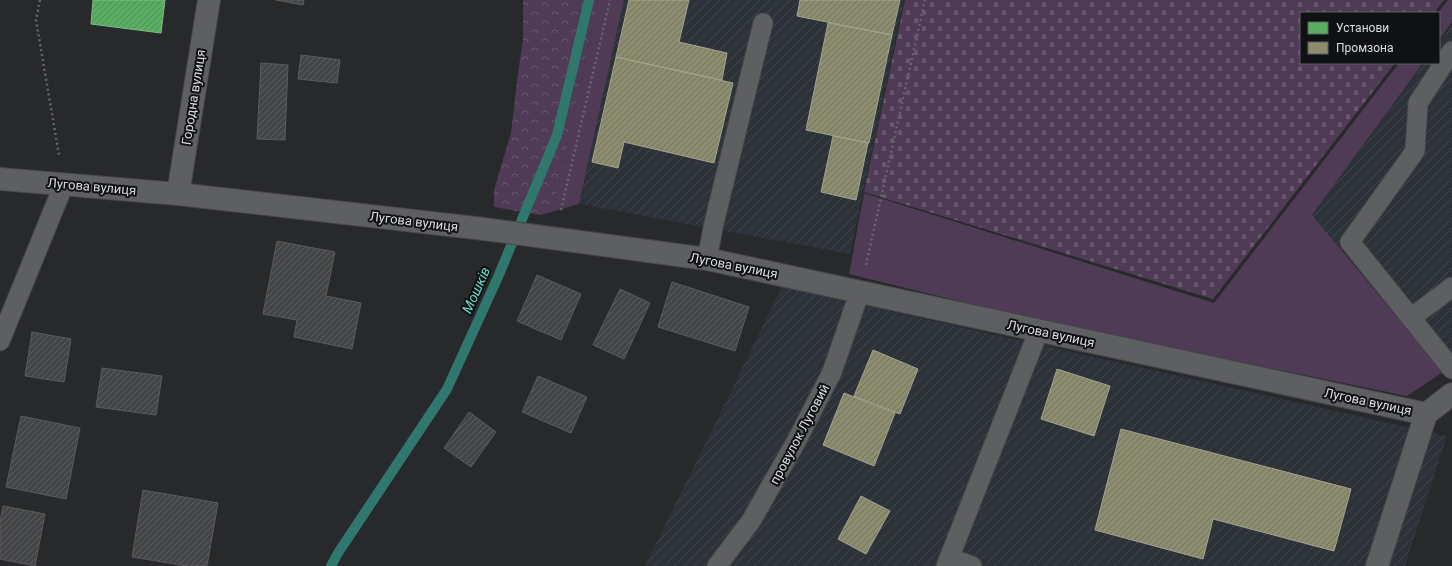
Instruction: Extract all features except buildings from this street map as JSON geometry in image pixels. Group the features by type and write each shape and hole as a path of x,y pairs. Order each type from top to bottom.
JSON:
{"street":[{"name":"Городна вулиця","path":"178,194 209,0"},
{"name":"Лугова вулиця","path":"0,179 178,194 484,229 707,259 1426,414 1452,394"},
{"path":"1377,566 1426,414"}],"lane":[{"path":"707,259 714,223 763,23"},
{"path":"1452,51 1418,103 1415,151 1350,242 1452,369"},
{"path":"0,341 64,184"},
{"path":"1411,318 1452,287"},
{"name":"провулок Луговий","path":"717,566 751,521 797,440 832,372 860,292"},
{"path":"972,566 948,562 1039,330"}],"path":[{"path":"40,0 36,20 64,184"},
{"path":"551,238 610,0"},
{"path":"860,292 925,0"}],"shaded area":[{"path":"624,0 904,0 850,254 579,204"},
{"path":"1452,25 1452,366 1444,372 1312,215 1423,64 1440,64 1440,42"},
{"path":"782,287 1447,436 1405,566 645,566"}],"green space":[{"path":"523,0 598,0 555,202 541,215 494,207 494,190 511,133 523,40"},
{"path":"598,0 624,0 579,204 541,215 555,201"},
{"path":"905,0 1444,0 1435,12 1300,12 1300,64 1394,64 1213,299 864,192"},
{"path":"1448,0 1452,0 1452,22 1440,39 1440,12 1439,12"},
{"path":"1398,64 1422,64 1312,215 1443,372 1407,396 1040,321 849,274 864,193 1214,303"}],"waterway":[{"name":"Мошків","path":"331,566 338,553 447,389 498,277 557,135 589,0"}]}
